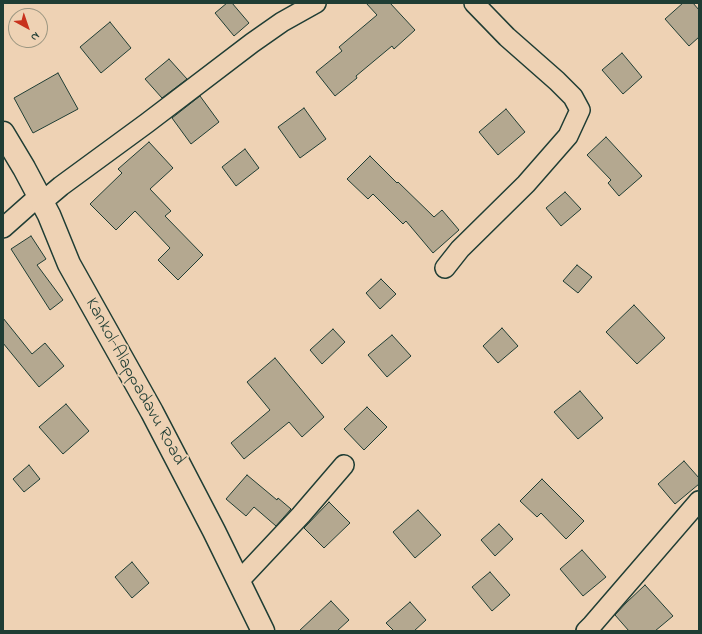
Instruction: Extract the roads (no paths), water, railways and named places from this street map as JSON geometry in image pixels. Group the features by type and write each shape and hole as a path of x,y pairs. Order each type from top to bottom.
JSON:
{"main road":[{"name":"Kankol-Alappadavu Road","path":"3,133 49,215 69,264 152,412 214,531 263,631"}],"street":[{"path":"3,228 40,199 61,186 130,136 258,39 282,22 316,3"},
{"path":"445,268 460,249 526,184 568,136 580,110 573,97 507,37 474,3"},
{"path":"239,581 301,515 344,464"},
{"path":"586,631 699,502"}]}
